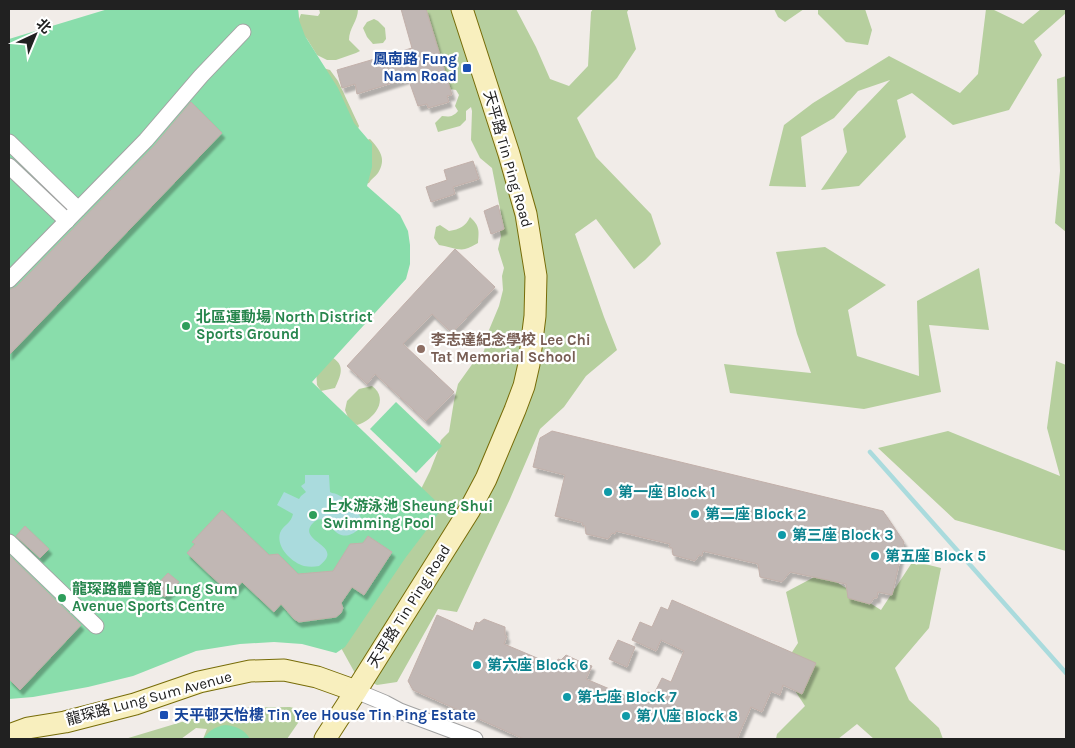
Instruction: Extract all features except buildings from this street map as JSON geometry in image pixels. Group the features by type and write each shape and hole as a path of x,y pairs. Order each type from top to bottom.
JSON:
{"street":[{"name":"天平路 Tin Ping Road","path":"325,739 469,511 486,479 515,410 524,386 529,364 535,316 536,276 526,214 509,154 462,9"},
{"path":"9,280 144,142 201,76 244,32"},
{"path":"9,142 78,209"},
{"path":"9,166 67,220"},
{"path":"9,542 96,626"},
{"name":"龍琛路 Lung Sum Avenue","path":"15,729 65,722 136,704 200,682 250,671 284,670 317,677 356,691"},
{"path":"356,691 400,711 475,739"}],"green space":[{"name":"北區運動場 North District Sports Ground","path":"108,9 298,9 299,20 305,36 338,88 354,123 372,144 372,167 367,186 400,215 408,231 410,245 410,264 406,279 312,382 442,507 345,647 336,653 302,644 274,642 240,644 196,651 133,676 88,687 33,697 9,699 9,39"},
{"path":"298,9 299,19 301,14 318,16 320,13 319,9 358,9 349,40 360,51 336,60 327,60 317,55 298,29"},
{"path":"426,9 516,9 550,79 569,86 588,66 591,12 593,9 629,9 627,12 636,49 617,78 577,118 596,157 651,214 661,244 634,269 596,219 575,234 617,350 586,376 564,407 540,429 510,499 457,612 438,609 397,682 377,685 356,675 340,646 420,493 441,440 449,432 458,384 484,351 503,290 502,276 504,268 498,249 501,236 500,231 504,229 492,168 480,158 471,140 471,107 466,111 466,120 460,126 438,132 435,123 442,116 451,116 458,111 455,106 459,95 456,90 450,89"},
{"path":"774,9 804,9 785,22 778,17"},
{"path":"818,9 865,9 872,30 868,45 846,42 818,14"},
{"path":"986,9 992,9 1023,24 1041,9 1066,9 1066,13 1034,41 1042,55 1009,110 953,125 912,93 897,100 906,137 859,186 821,190 847,152 843,129 890,80 858,91 834,118 801,137 806,187 769,186 784,125 813,103 889,56 960,93 978,74"},
{"path":"374,19 385,28 386,39 383,43 373,44 363,28 367,22"},
{"path":"323,68 330,70 338,81 359,126 357,131"},
{"path":"1066,76 1066,232 1055,223 1060,171 1057,79"},
{"path":"370,139 381,155 382,163 378,173 369,183 362,185 361,142"},
{"path":"470,217 476,223 478,229 478,243 462,249 439,245 434,238 436,227 440,225 449,231 456,229 462,227"},
{"path":"825,247 886,285 848,310 857,356 919,376 917,301 979,268 989,330 929,325 941,392 864,409 730,393 724,364 811,373 797,334 776,252"},
{"path":"333,358 341,368 339,380 335,388 321,391 317,385 316,369 325,360"},
{"path":"1056,361 1066,365 1066,551 955,520 878,448 948,431 1060,476 1047,428"},
{"path":"372,386 380,397 380,403 369,419 357,425 349,420 345,410 347,401 359,389"},
{"path":"396,402 442,446 416,473 370,429"},
{"path":"913,561 941,568 929,628 895,668 909,700 939,728 943,739 874,739 857,724 838,739 776,739 777,734 805,706 781,669 798,643 786,592 822,573 881,610"},
{"path":"290,707 297,709 301,715 287,739 203,739 207,729 196,728 181,739 125,739 228,708"},
{"path":"225,725 239,729 250,739 203,739 212,730"}],"water":[{"path":"305,475 329,475 330,492 349,502 361,518 359,529 350,535 337,533 323,520 319,519 313,523 309,529 310,535 325,548 327,553 326,559 319,566 315,567 304,566 294,561 282,549 279,538 281,530 291,520 293,514 277,505 284,492 299,499 306,492 301,486 305,483"}],"waterway":[{"path":"870,452 1066,673"}],"place":[{"name":"鳳南路 Fung Nam Road","path":"467,68"},
{"name":"北區運動場 North District Sports Ground","path":"186,326"},
{"name":"李志達紀念學校 Lee Chi Tat Memorial School","path":"421,349"},
{"name":"第一座 Block 1","path":"608,492"},
{"name":"第二座 Block 2","path":"695,514"},
{"name":"上水游泳池 Sheung Shui Swimming Pool","path":"313,515"},
{"name":"第三座 Block 3","path":"782,535"},
{"name":"第五座 Block 5","path":"875,556"},
{"name":"龍琛路體育館 Lung Sum Avenue Sports Centre","path":"62,598"},
{"name":"第六座 Block 6","path":"477,665"},
{"name":"第七座 Block 7","path":"567,697"},
{"name":"天平邨天怡樓 Tin Yee House Tin Ping Estate","path":"164,715"},
{"name":"第八座 Block 8","path":"626,716"}]}
